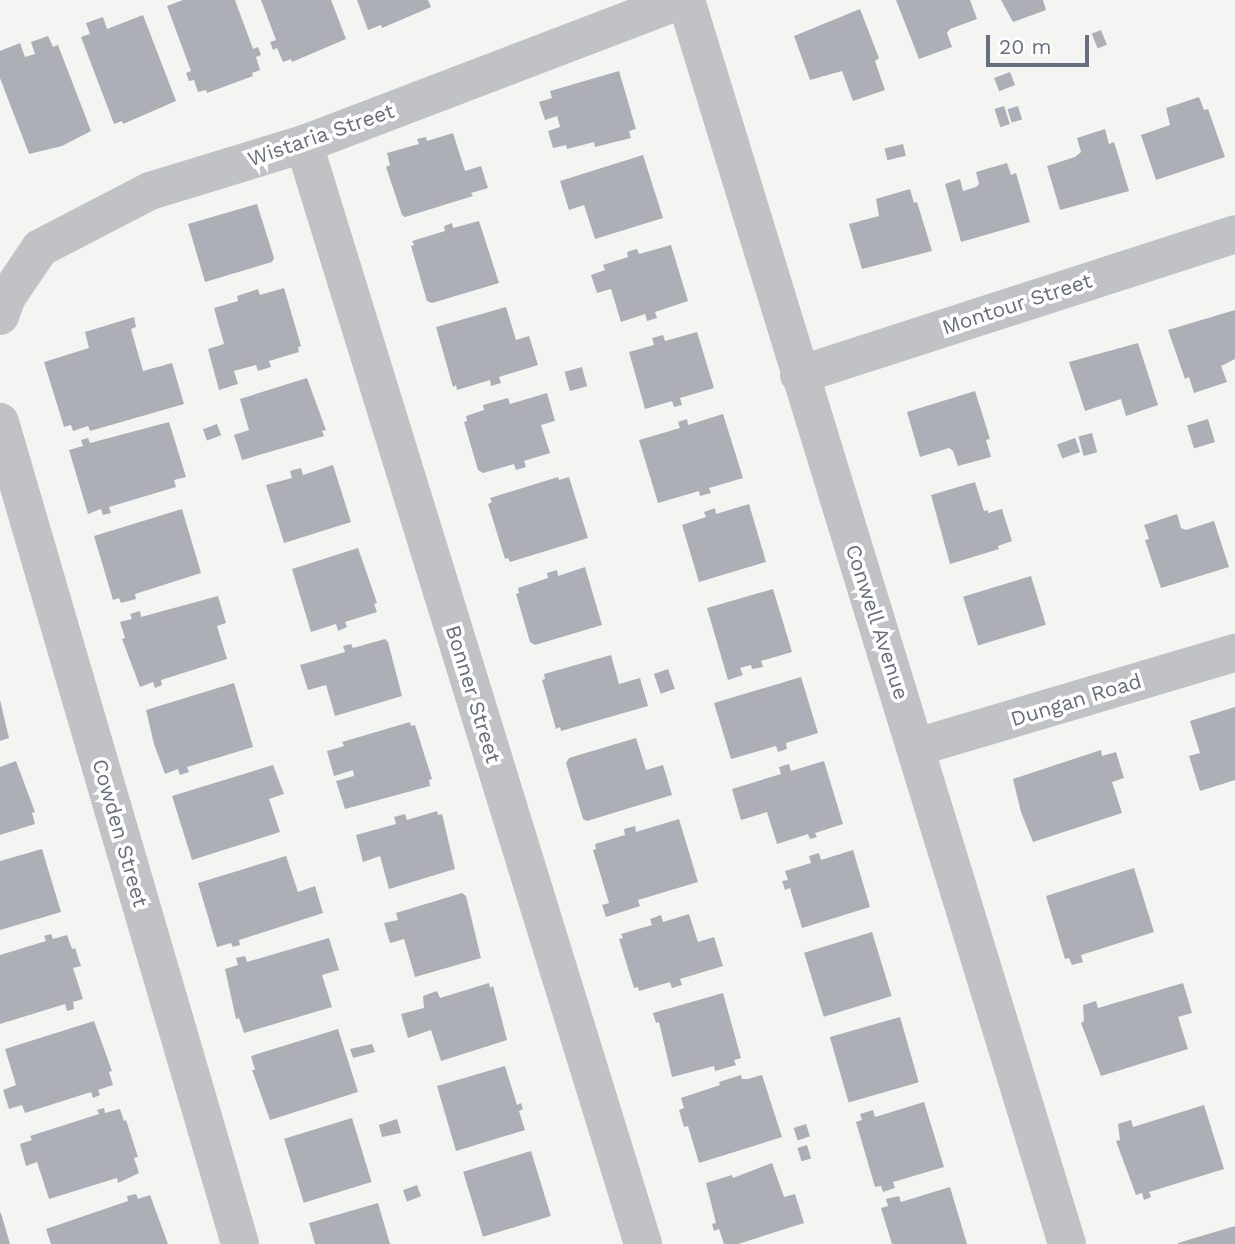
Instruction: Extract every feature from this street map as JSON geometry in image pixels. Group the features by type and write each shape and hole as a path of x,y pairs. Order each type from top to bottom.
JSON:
{"street":[{"name":"Wistaria Street","path":"0,316 7,297 40,248 150,191 304,144 681,0"},
{"name":"Conwell Avenue","path":"686,0 799,375 917,747 1067,1244"},
{"name":"Bonner Street","path":"304,144 643,1244"},
{"name":"Montour Street","path":"799,375 1235,234"},
{"name":"Cowden Street","path":"0,422 240,1244"},
{"name":"Dungan Road","path":"917,747 1235,653"}],"building":[{"path":"183,0 235,0 253,49 258,47 261,55 256,57 260,70 252,73 253,76 207,93 206,90 198,92 194,80 189,81 186,73 191,71 167,6"},
{"path":"261,0 331,0 346,39 292,62 291,59 283,62 277,48 273,50 270,42 276,40"},
{"path":"357,0 428,0 431,7 382,28 381,25 368,30"},
{"path":"896,0 970,0 977,19 950,29 947,33 952,47 919,59"},
{"path":"1001,0 1043,0 1046,10 1013,22"},
{"path":"860,9 879,58 875,61 885,90 853,101 842,71 810,80 794,36"},
{"path":"143,15 176,101 123,124 122,121 114,124 81,37 90,34 86,23 103,17 107,29"},
{"path":"1101,30 1107,45 1098,49 1092,34"},
{"path":"48,36 53,47 58,45 91,131 62,146 29,154 0,78 0,51 20,43 25,57 35,54 31,42"},
{"path":"619,71 636,129 629,131 631,138 595,147 594,142 567,149 566,145 553,148 548,131 560,127 557,116 545,120 539,102 552,98 550,91"},
{"path":"1010,72 1015,85 999,91 994,78"},
{"path":"1199,97 1204,110 1208,109 1225,157 1156,180 1141,135 1170,125 1166,108"},
{"path":"1004,106 1010,124 1000,127 994,109"},
{"path":"1018,106 1022,119 1012,123 1007,109"},
{"path":"1105,129 1109,144 1114,142 1129,191 1060,210 1047,166 1075,157 1081,152 1077,138"},
{"path":"453,133 465,171 481,166 488,188 471,193 473,196 405,217 386,167 390,165 387,153 419,144 417,139 426,137 427,141"},
{"path":"903,144 906,156 887,160 885,149"},
{"path":"643,155 663,218 595,239 584,205 569,210 560,181"},
{"path":"1007,163 1011,175 1016,173 1030,222 961,242 945,184 960,179 963,191 976,187 979,184 976,172"},
{"path":"910,189 914,203 917,202 932,251 862,269 849,224 879,216 876,199"},
{"path":"257,204 274,258 272,262 205,282 188,224"},
{"path":"479,221 499,283 432,303 427,301 411,246 414,245 412,241 445,231 444,226 452,223 453,228"},
{"path":"671,245 688,301 655,312 657,318 647,321 645,314 621,322 611,289 597,293 591,275 605,270 603,265 628,257 627,252 637,249 639,254"},
{"path":"284,288 301,346 298,347 299,352 269,361 271,367 258,371 256,365 234,371 238,384 219,390 208,349 224,344 214,308 238,301 237,296 258,289 260,295"},
{"path":"506,307 516,340 529,336 538,365 499,377 501,383 491,386 490,380 457,390 456,385 453,387 436,327"},
{"path":"1235,310 1235,359 1221,366 1227,382 1194,393 1189,377 1185,379 1168,330"},
{"path":"134,317 136,327 131,329 143,371 172,363 184,404 90,431 88,426 73,431 71,425 64,427 44,362 89,348 85,332"},
{"path":"697,332 714,388 680,398 682,405 674,407 672,401 645,409 629,352 654,345 652,338 663,335 665,341"},
{"path":"1138,343 1158,405 1126,416 1121,399 1085,411 1069,362"},
{"path":"582,367 587,386 570,391 565,372"},
{"path":"307,378 326,430 322,431 324,436 242,460 234,435 249,430 240,399"},
{"path":"975,391 990,439 986,440 991,457 958,466 953,451 949,448 920,457 907,412"},
{"path":"547,393 555,421 541,425 550,453 524,461 526,467 516,470 514,464 483,473 478,470 464,422 467,421 466,416 484,410 483,405 508,398 510,404"},
{"path":"723,414 743,478 709,488 711,493 700,496 699,491 658,503 639,440 680,428 678,422 687,419 688,425"},
{"path":"1208,419 1215,442 1194,448 1187,425"},
{"path":"169,422 186,477 174,480 176,487 109,507 111,513 103,515 101,509 88,514 69,450 83,446 81,440 88,438 90,443"},
{"path":"217,424 221,435 207,440 203,429"},
{"path":"1092,433 1097,452 1084,456 1078,437"},
{"path":"1075,438 1080,452 1062,459 1057,444"},
{"path":"333,465 351,522 284,543 266,485 292,478 290,471 301,468 303,475"},
{"path":"558,477 559,480 569,477 588,538 510,562 508,558 505,559 488,504 492,502 490,498"},
{"path":"975,482 984,511 988,510 988,513 1002,509 1012,541 998,546 999,549 950,564 931,495"},
{"path":"749,504 766,562 699,582 682,525 706,517 704,512 715,508 716,514"},
{"path":"182,509 201,573 135,594 136,599 121,603 119,598 113,600 94,536"},
{"path":"1177,514 1181,528 1186,530 1214,521 1229,567 1161,588 1145,540 1149,539 1144,525"},
{"path":"358,548 377,603 374,604 377,612 345,622 347,627 338,631 336,624 311,632 292,569"},
{"path":"585,567 602,625 535,645 530,642 516,594 519,593 518,588 548,578 547,573 557,570 558,576"},
{"path":"1031,576 1046,625 978,646 963,597"},
{"path":"773,589 792,652 761,661 763,667 752,669 751,665 740,668 743,675 728,680 707,608"},
{"path":"218,596 226,623 217,626 227,659 161,680 162,685 155,688 153,682 140,687 122,639 125,638 120,622 132,619 130,614 140,611 141,617"},
{"path":"385,639 402,696 335,716 326,685 308,690 300,665 345,652 343,646 351,644 353,648"},
{"path":"611,655 619,684 640,678 648,706 561,731 560,727 556,729 542,680 545,679 544,674"},
{"path":"668,669 675,689 661,694 654,674"},
{"path":"801,677 818,733 786,743 787,749 778,752 776,746 731,759 714,703"},
{"path":"234,683 253,747 187,767 189,772 180,775 178,769 165,774 146,710"},
{"path":"0,700 9,738 0,741"},
{"path":"1235,707 1235,780 1200,791 1189,756 1200,753 1190,721"},
{"path":"410,722 411,726 415,725 432,779 429,780 430,786 345,809 336,781 354,776 353,770 334,776 327,751 344,746 342,742"},
{"path":"636,738 646,770 663,765 672,795 587,821 583,819 566,763 569,758"},
{"path":"1101,750 1102,756 1116,752 1124,778 1112,782 1122,813 1033,842 1021,812 1013,779"},
{"path":"16,761 35,812 32,813 35,824 0,835 0,767"},
{"path":"824,761 843,824 815,833 817,837 810,839 808,834 777,844 767,812 741,820 732,789 781,774 779,767 789,764 791,771"},
{"path":"273,765 284,794 269,799 280,832 192,860 172,796"},
{"path":"437,811 438,815 442,814 455,869 389,889 380,856 363,862 356,835 396,824 394,817 405,814 407,820"},
{"path":"679,819 698,882 638,900 640,906 606,917 602,905 609,903 593,850 596,849 595,844 625,835 624,829 635,826 636,832"},
{"path":"42,849 61,912 0,930 0,861"},
{"path":"853,850 870,907 802,928 790,888 785,890 782,881 788,880 785,871 811,863 809,856 819,853 821,860"},
{"path":"286,856 298,892 315,886 323,913 239,940 240,945 233,947 231,943 217,947 198,883"},
{"path":"1134,868 1154,932 1081,955 1083,962 1072,965 1069,958 1065,959 1046,896"},
{"path":"462,893 466,896 481,958 415,977 404,939 390,943 384,923 398,920 396,913"},
{"path":"689,914 698,942 714,937 723,966 680,979 682,985 672,988 670,982 639,991 638,987 634,988 619,939 623,938 621,934 652,925 650,919 661,915 663,922"},
{"path":"872,932 892,996 824,1017 804,953"},
{"path":"51,934 53,939 67,935 72,949 75,948 81,966 73,968 83,999 73,1002 74,1009 67,1011 65,1004 0,1024 0,955 46,941 44,936"},
{"path":"329,938 339,970 322,975 332,1007 244,1033 239,1018 236,1019 225,969 238,965 236,958 245,956 247,962"},
{"path":"489,983 490,988 493,986 507,1040 441,1061 431,1030 408,1038 401,1014 424,1008 423,996 437,991 440,998"},
{"path":"1183,983 1192,1013 1178,1017 1188,1049 1101,1076 1081,1023 1084,1021 1083,1005 1096,1001 1098,1008"},
{"path":"723,993 741,1058 734,1060 736,1065 715,1071 714,1066 672,1077 659,1022 656,1023 653,1013"},
{"path":"900,1017 919,1082 849,1102 830,1037"},
{"path":"94,1021 112,1071 109,1072 113,1085 98,1090 100,1095 93,1098 91,1092 25,1113 22,1105 9,1109 3,1090 16,1085 5,1049"},
{"path":"338,1029 358,1092 270,1120 252,1070 255,1070 251,1056"},
{"path":"372,1044 375,1052 353,1058 350,1049"},
{"path":"505,1066 517,1105 521,1103 523,1109 519,1111 525,1130 456,1151 437,1086"},
{"path":"741,1075 742,1079 748,1079 762,1075 782,1137 699,1163 688,1126 684,1127 679,1110 684,1108 681,1098"},
{"path":"924,1102 944,1167 893,1182 895,1188 883,1192 881,1186 875,1187 856,1122 862,1120 860,1114 873,1110 875,1117"},
{"path":"1204,1105 1224,1169 1149,1192 1151,1197 1144,1200 1142,1193 1136,1195 1116,1141 1120,1140 1118,1124 1131,1120 1133,1127"},
{"path":"104,1108 105,1113 120,1109 124,1121 126,1120 138,1157 134,1158 139,1173 118,1183 117,1178 49,1199 37,1162 26,1166 20,1144 32,1140 30,1136 99,1114 97,1110"},
{"path":"352,1118 372,1182 304,1203 284,1139"},
{"path":"397,1119 401,1133 382,1137 379,1125"},
{"path":"806,1124 810,1136 798,1140 794,1128"},
{"path":"807,1145 811,1158 802,1161 797,1148"},
{"path":"531,1151 551,1216 483,1237 463,1172"},
{"path":"772,1163 784,1197 795,1194 804,1223 738,1244 724,1244 719,1229 714,1231 712,1224 716,1223 706,1183 732,1175 733,1178"},
{"path":"417,1185 421,1196 407,1201 403,1190"},
{"path":"950,1187 967,1244 892,1244 881,1208 888,1206 886,1199 899,1196 901,1202"},
{"path":"136,1194 138,1199 150,1195 168,1244 51,1244 46,1229 128,1201 127,1196"},
{"path":"378,1203 390,1244 315,1244 309,1223"},
{"path":"1,1213 10,1244 0,1244"},
{"path":"1235,1226 1235,1244 1178,1244 1178,1243"}]}
